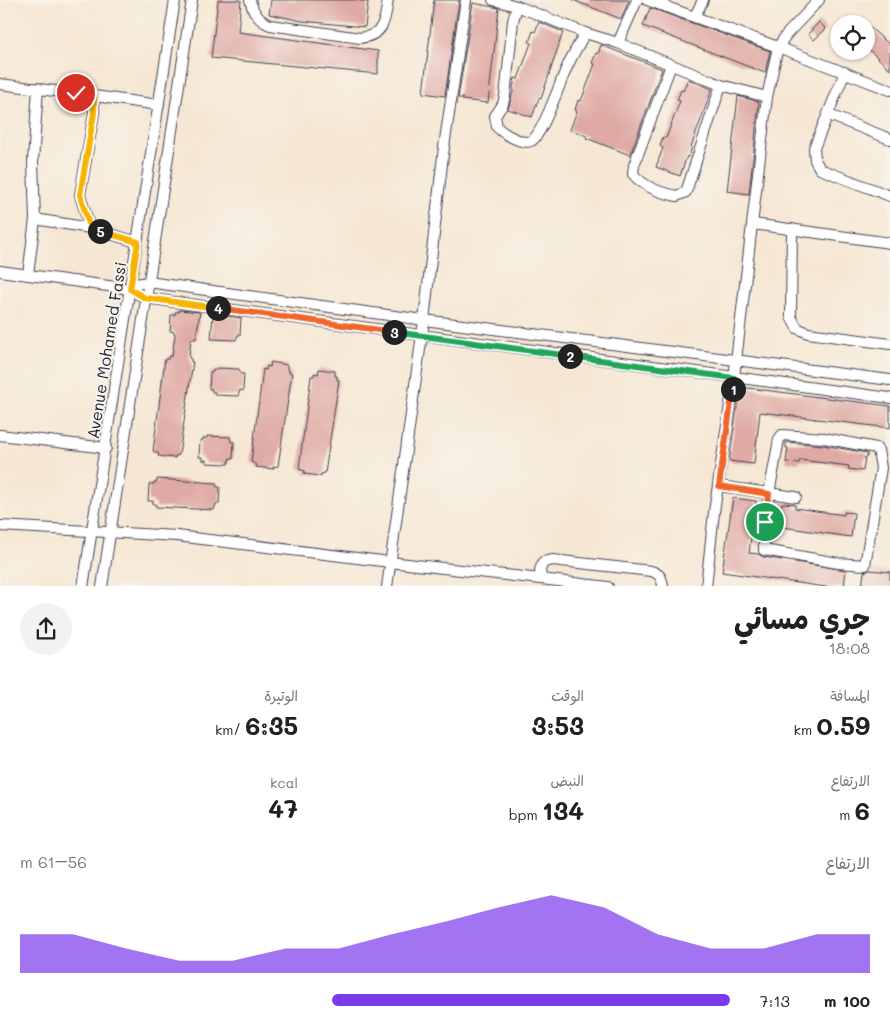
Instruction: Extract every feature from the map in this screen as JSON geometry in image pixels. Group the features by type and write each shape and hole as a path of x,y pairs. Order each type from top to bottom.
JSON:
{"street":[{"name":"Avenue Mohamed Fassi","path":"83,586 175,0"},
{"name":"Avenue Mohamed Fassi","path":"102,586 192,0"},
{"path":"250,0 262,22 270,25 360,38 368,37 378,32 382,25 388,0"},
{"path":"387,586 424,320 444,147 466,0"},
{"path":"493,0 516,6 585,34 618,43 721,86 767,97"},
{"path":"618,43 637,0"},
{"path":"647,0 695,16 890,90"},
{"path":"695,16 702,0"},
{"path":"706,586 734,378 767,97 778,47 786,35 819,0"},
{"path":"516,6 505,96 494,121 497,127 506,135 529,143 533,140 546,118 568,65 585,34"},
{"path":"671,65 634,165 633,174 639,181 647,185 677,196 686,192 721,86"},
{"path":"845,72 813,154 820,169 890,196"},
{"path":"0,84 159,105"},
{"path":"28,275 35,220 33,162 38,88"},
{"path":"90,228 80,195 94,113 94,96"},
{"path":"828,115 890,139"},
{"path":"35,220 90,228 138,242"},
{"path":"753,224 890,243"},
{"path":"792,229 791,317 798,328 808,332 890,344"},
{"path":"0,271 130,289 145,298 890,398"},
{"path":"130,289 136,284 148,282 424,320 890,380"},
{"path":"0,435 106,448"},
{"path":"782,435 824,438 876,448 880,454 881,468 873,511 867,563 864,565 838,563 765,552 765,522 769,494 779,439 782,435"},
{"path":"719,486 796,497"},
{"path":"0,526 178,536 608,586"},
{"path":"542,579 540,570 543,562 553,560 571,561 651,571 662,577 663,586"}],"building":[{"path":"218,0 241,0 238,32 378,51 378,74 211,58"},
{"path":"271,0 356,0 368,2 365,27 302,21 269,14"},
{"path":"434,0 459,0 445,96 423,93"},
{"path":"573,0 629,0 621,19"},
{"path":"473,3 499,8 488,103 458,98"},
{"path":"650,8 770,51 765,73 643,26"},
{"path":"539,22 563,32 541,99 539,98 532,117 508,109 515,78 518,79 531,43 529,42 533,31 535,32"},
{"path":"819,22 826,29 814,40 808,34"},
{"path":"875,32 890,45 890,69 875,55"},
{"path":"601,45 662,69 630,155 570,130 577,111 575,110 578,100 581,101 595,64 592,63"},
{"path":"688,79 712,89 689,157 687,156 680,176 656,167 663,148 660,146 663,137 666,138 680,101 677,100"},
{"path":"738,96 759,102 749,194 727,191"},
{"path":"179,310 200,312 196,339 191,339 189,358 193,362 179,455 175,456 175,458 158,456 159,454 153,451 165,359 172,356 175,335 174,332 170,331 171,315 175,315 175,312 179,312"},
{"path":"213,314 241,318 240,335 238,335 236,340 211,339"},
{"path":"271,362 287,365 289,373 292,373 278,466 273,467 273,469 256,467 257,465 251,462 263,369 266,370 267,366 270,367"},
{"path":"217,368 239,369 241,374 244,374 243,391 240,390 238,396 215,395 212,389 209,389 210,372 217,370"},
{"path":"319,369 335,371 335,376 339,380 325,473 321,474 321,476 304,474 305,471 299,469 311,376 314,376 314,373 318,374"},
{"path":"740,387 890,406 890,428 760,412 754,464 729,461"},
{"path":"207,436 230,437 231,442 234,442 233,459 230,458 228,464 206,463 206,460 202,460 202,457 199,457 200,440 207,438"},
{"path":"786,442 823,445 867,453 867,457 865,457 863,471 848,469 849,466 800,460 799,463 786,462 788,448 786,448"},
{"path":"157,479 216,483 217,487 220,487 219,504 216,504 214,510 156,507 153,501 148,501 149,484 154,484 154,482 157,482"},
{"path":"733,498 756,501 749,553 758,554 763,557 846,570 844,586 819,586 722,572"},
{"path":"782,503 795,504 795,508 844,515 844,512 854,513 851,537 776,526"},
{"path":"870,570 890,572 890,586 862,586 864,572"}],"route":[{"path":"76,93 94,96 95,104 80,195 90,228 138,242 130,289 137,295 145,298 734,378 719,486 769,494 765,522"}]}
